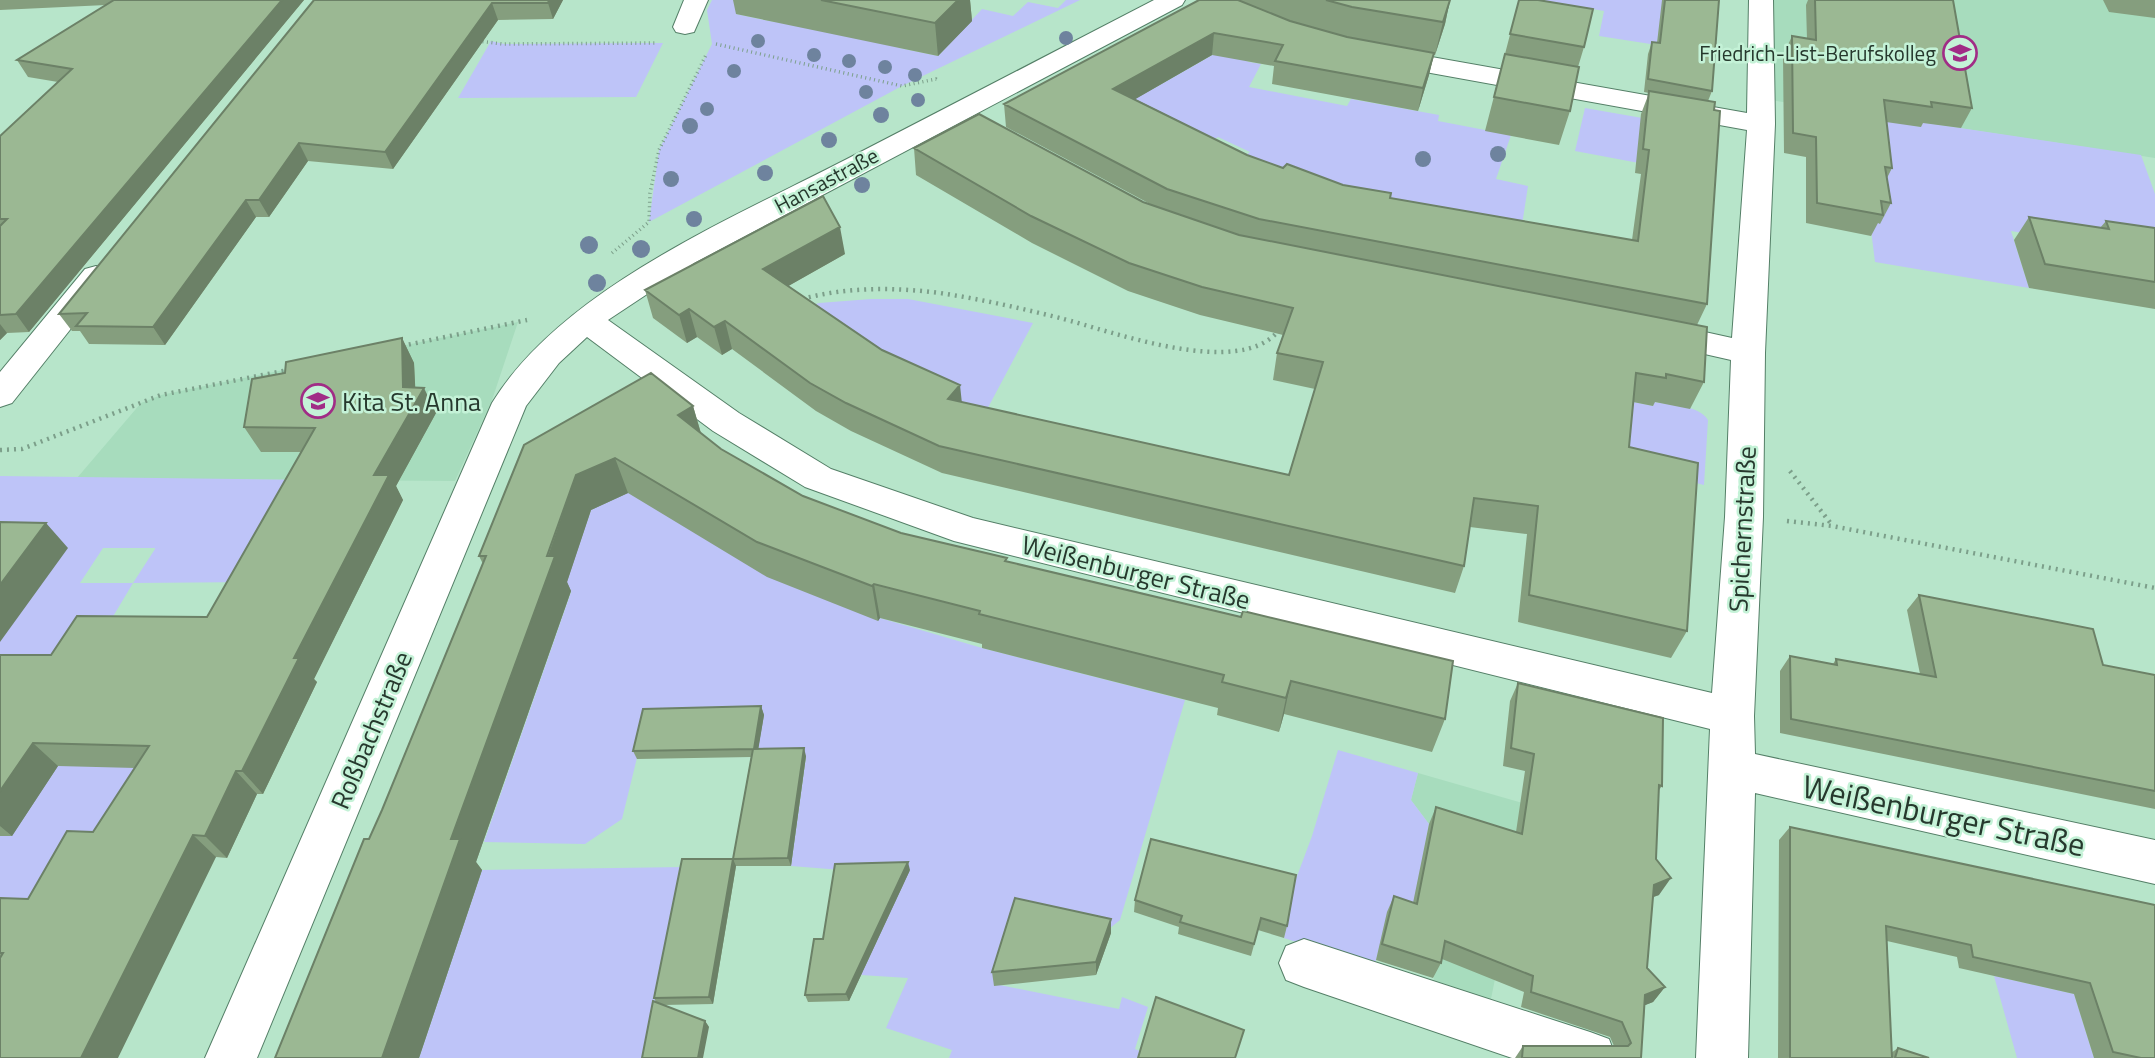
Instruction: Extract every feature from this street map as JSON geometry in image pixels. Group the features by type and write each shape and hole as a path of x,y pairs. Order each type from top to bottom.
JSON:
{"street":[{"path":"685,27 696,0"},
{"name":"Hansastraße","path":"510,403 547,355 586,320 683,256 1173,0"},
{"name":"Spichernstraße","path":"1722,1058 1733,769 1732,716 1744,517 1748,353 1761,124 1761,0"},
{"path":"1358,51 1761,124"},
{"path":"966,107 991,133"},
{"path":"0,395 113,255"},
{"name":"Weißenburger Straße","path":"586,320 726,422 818,478 968,531 1732,716"},
{"path":"1633,328 1748,353"},
{"name":"Roßbachstraße","path":"231,1058 510,403"},
{"name":"Weißenburger Straße","path":"1733,769 2155,862"},
{"path":"1304,963 1590,1058"}],"path":[{"path":"477,41 503,44 663,43"},
{"path":"606,257 649,222 650,194 659,150 712,43 902,86 936,79 966,107"},
{"path":"793,302 833,291 911,290 996,305 1158,344 1209,351 1234,351 1255,346 1276,336 1282,325"},
{"path":"397,347 531,319"},
{"path":"0,450 22,449 161,395 289,370"},
{"path":"1744,517 1832,526 2155,588"}],"shaded area":[{"path":"712,0 753,0 736,14 774,22 800,0 817,30 855,38 891,5 899,48 938,56 982,9 1013,16 1028,2 1058,8 1066,0 1080,0 902,86 649,222 659,150 712,44 707,10"},
{"path":"1541,0 1663,0 1657,45 1599,36 1604,11"},
{"name":"Friedrich-List-Berufskolleg","path":"1766,0 2104,0 2155,6 2155,158 1921,122 1921,127 1845,111 1763,99"},
{"path":"491,41 504,44 663,43 636,97 458,98"},
{"path":"1223,49 1249,62 1261,64 1249,87 1347,106 1351,99 1439,115 1438,121 1511,135 1496,179 1528,186 1522,225 1227,172 1250,152 1218,137 1192,152 1069,92 1131,80 1151,90"},
{"path":"1585,108 1648,119 1655,166 1575,151"},
{"path":"1845,111 1921,127 1920,122 2141,155 2155,194 2155,254 2011,231 2029,288 1875,262 1870,222 1880,223"},
{"path":"908,299 1033,323 975,432 796,311 819,303"},
{"name":"Kita St. Anna","path":"518,322 492,400 455,481 77,478 141,403 161,395"},
{"path":"1624,400 1653,406 1654,402 1684,406 1704,415 1708,420 1704,485 1618,463"},
{"path":"0,476 315,480 258,582 133,583 99,640 0,679","holes":["103,548 155,548 133,583 80,583"]},
{"path":"634,484 880,618 982,648 1185,700 1120,920 1105,932 995,984 1119,1009 1122,997 1148,1007 1135,1049 1142,1052 1140,1058 949,1058 952,1050 886,1028 908,978 861,975 885,921 854,871 791,866 806,757 757,757 763,715 647,717 622,819 585,844 484,842 571,592 563,591 591,510"},
{"path":"221,680 56,920 0,918 0,737"},
{"path":"1338,750 1418,773 1411,800 1429,824 1420,871 1442,930 1388,913 1374,968 1284,938 1293,887 1312,836"},
{"path":"1418,773 1536,807 1512,855 1483,841 1429,824 1411,800"},
{"path":"685,867 648,1058 419,1058 482,870"},
{"path":"1451,880 1495,979 1489,1009 1432,988"},
{"path":"1994,976 2074,994 2094,1058 2017,1058"}],"building":[{"path":"114,0 282,0 16,314 0,315 0,226 7,219 0,219 0,136 72,69 17,60"},
{"path":"314,0 549,0 548,3 492,3 385,152 299,143 259,200 246,200 153,327 76,326 87,313 59,314"},
{"path":"821,0 958,0 935,23"},
{"path":"1199,0 1238,0 1290,21 1347,37 1434,53 1423,88 1275,61 1283,45 1214,33 1113,89 1247,155 1283,168 1287,164 1343,185 1391,193 1390,198 1638,241 1649,150 1643,149 1649,91 1715,102 1714,110 1720,111 1707,304 1259,219 1167,189 1004,104"},
{"path":"1326,0 1450,0 1443,22"},
{"path":"1519,0 1538,0 1593,9 1584,47 1510,34"},
{"path":"1665,0 1719,0 1712,91 1648,79 1652,42 1660,43"},
{"path":"1815,0 1953,0 1972,108 1931,102 1932,107 1884,100 1892,168 1885,167 1891,203 1881,201 1883,215 1817,203 1816,137 1793,133 1792,36 1816,40"},
{"path":"1505,54 1579,67 1570,111 1494,97"},
{"path":"979,114 1143,202 1239,235 1707,327 1704,382 1666,374 1666,378 1636,373 1629,447 1698,463 1687,631 1529,595 1538,506 1474,498 1464,566 939,446 846,403 810,383 725,321 714,327 689,309 679,315 645,290 823,196 840,227 763,269 882,350 960,385 948,399 1289,475 1323,362 1277,353 1293,308 1202,287 1129,263 1031,216 914,148"},
{"path":"2029,217 2109,229 2106,221 2155,228 2155,282 2045,264"},
{"path":"402,338 403,387 424,388 374,475 389,475 294,658 299,658 242,771 236,771 205,836 193,835 81,1058 0,1058 0,958 3,953 0,953 0,898 28,899 67,831 93,832 149,746 33,743 0,791 0,655 51,655 77,616 207,617 315,428 244,427 252,379 285,373 286,362"},
{"path":"651,373 693,406 678,415 721,449 803,496 901,533 1007,558 1005,561 1241,617 1243,611 1453,661 1445,719 1291,681 1286,698 1222,682 1224,675 979,614 980,611 874,584 872,586 757,542 615,458 576,475 547,556 555,556 451,839 460,839 382,1058 275,1058 364,839 369,839 382,810 486,556 479,556 524,445"},
{"path":"0,522 46,523 0,585"},
{"path":"1919,595 2093,629 2103,665 2155,675 2155,791 1791,719 1790,656 1837,665 1836,659 1936,677"},
{"path":"1518,683 1663,718 1662,786 1659,785 1656,859 1671,878 1654,885 1647,968 1665,987 1645,995 1641,1058 1522,1058 1523,1046 1628,1046 1631,1043 1622,1022 1531,992 1533,976 1445,941 1441,963 1382,944 1394,896 1417,904 1436,807 1522,834 1534,754 1511,748"},
{"path":"761,706 754,749 804,748 788,858 733,859 753,749 633,751 643,709"},
{"path":"1790,827 2155,905 2155,1058 2113,1052 2090,983 1973,957 1971,945 1886,926 1892,1058 1790,1058"},
{"path":"1151,839 1296,875 1287,926 1261,918 1254,944 1180,922 1182,916 1135,900"},
{"path":"682,859 733,859 709,997 654,998"},
{"path":"908,862 846,994 805,995 814,939 823,939 835,864"},
{"path":"1015,898 1111,919 1096,962 992,972"},
{"path":"1156,997 1244,1030 1235,1058 1138,1058"},
{"path":"653,1001 705,1021 698,1058 642,1058"},
{"path":"1898,1048 1929,1058 1895,1058"}],"place":[{"name":"Friedrich-List-Berufskolleg","path":"1960,53"},
{"name":"Kita St. Anna","path":"318,401"}]}
